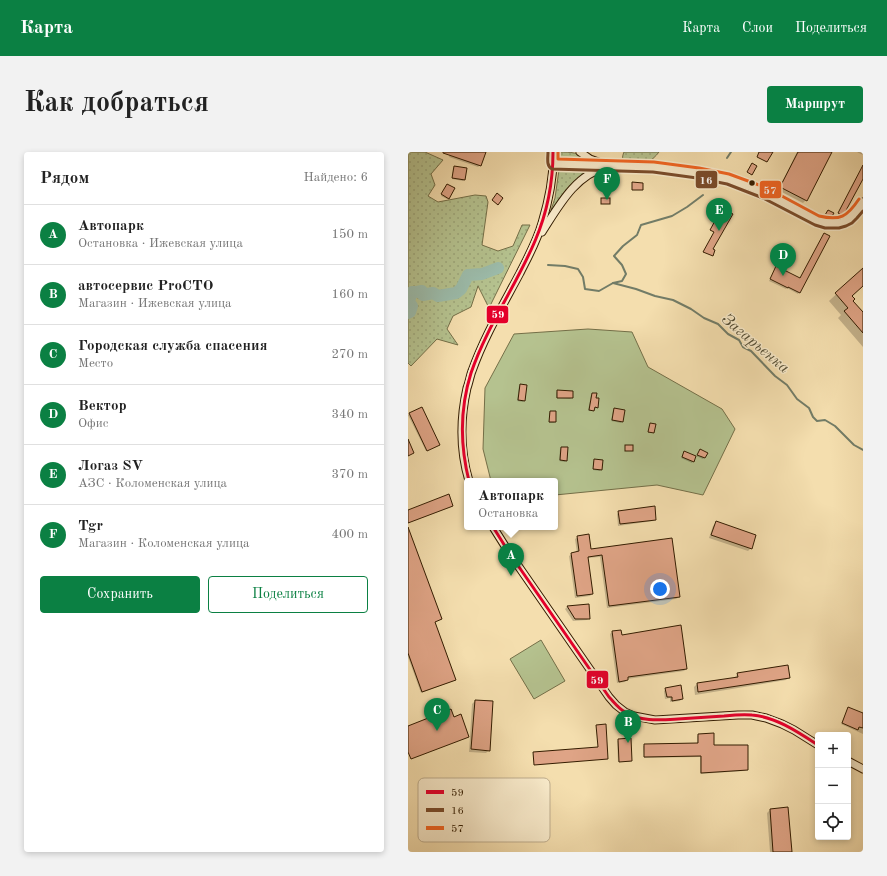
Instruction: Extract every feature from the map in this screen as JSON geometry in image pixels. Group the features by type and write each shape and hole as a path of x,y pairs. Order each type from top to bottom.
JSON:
{"street":[{"path":"468,478 463,453 462,428 464,403 471,372 535,242 542,224 552,184 553,152"},
{"path":"580,152 590,159 600,163 617,166"},
{"path":"553,164 652,167 698,173 728,179 759,190 816,220 826,223 840,223 848,220 857,213 863,202"},
{"path":"535,242 561,203 577,184 599,169 617,166"},
{"path":"495,530 609,697 625,712 634,716 655,720 752,715 782,724 815,743"},
{"path":"851,763 863,769"}],"green space":[{"path":"408,152 425,152 443,160 431,174 435,185 428,196 438,202 475,195 486,196 488,202 482,245 498,251 513,246 522,225 530,225 489,308 478,286 471,307 453,316 447,329 458,345 437,339 411,366 408,363"},
{"path":"560,152 571,152 578,154 586,161 562,160 560,157"},
{"path":"624,152 659,152 655,157 646,163 630,163 625,162 623,159"},
{"path":"561,168 592,170 553,211 551,210 555,198 559,170"},
{"path":"588,329 632,332 648,367 722,409 735,429 703,495 657,485 558,495 558,478 490,478 483,449 485,388 514,334"},
{"path":"541,640 565,681 534,699 510,659"}],"building":[{"path":"443,152 486,152 481,166"},
{"path":"759,152 773,152 767,162 757,157"},
{"path":"798,152 832,152 807,201 780,187"},
{"path":"752,163 757,166 752,175 747,172"},
{"path":"863,165 863,179 843,216 838,213"},
{"path":"454,166 467,168 465,180 452,178"},
{"path":"632,182 643,183 643,190 632,190"},
{"path":"447,184 455,188 449,199 441,194"},
{"path":"497,193 503,198 498,205 492,200"},
{"path":"601,198 610,198 610,204 601,204"},
{"path":"722,208 733,214 713,249 715,250 713,256 703,252 714,232 710,230"},
{"path":"828,210 834,213 831,218 825,215"},
{"path":"824,233 830,236 800,293 770,279 776,266 800,278"},
{"path":"863,268 863,286 852,296 855,299 853,301 863,312 863,333 844,311 848,308 835,293"},
{"path":"520,384 527,385 525,401 518,400"},
{"path":"557,390 573,391 573,398 557,398"},
{"path":"592,393 597,393 596,398 599,398 598,408 595,407 594,411 589,410"},
{"path":"422,407 440,445 427,451 409,413"},
{"path":"614,408 625,410 623,422 612,420"},
{"path":"550,411 556,411 556,422 549,422"},
{"path":"650,423 656,424 654,433 648,432"},
{"path":"408,439 414,453 408,456"},
{"path":"625,445 633,445 633,451 625,451"},
{"path":"561,447 568,447 567,461 560,460"},
{"path":"700,449 708,453 705,458 697,455"},
{"path":"684,451 696,456 694,462 682,457"},
{"path":"594,459 603,460 602,470 593,469"},
{"path":"449,494 453,506 408,523 408,510"},
{"path":"655,506 656,520 620,524 618,511"},
{"path":"716,521 756,535 752,549 711,535"},
{"path":"408,527 442,619 435,622 456,680 422,692 408,653"},
{"path":"589,534 591,549 672,538 680,597 609,606 602,555 588,557 593,594 577,596 571,553 579,551 577,536"},
{"path":"589,604 590,619 575,619 567,606"},
{"path":"681,625 687,669 628,677 628,680 619,682 612,631 621,630 622,635"},
{"path":"788,665 790,678 698,692 697,683 738,677 737,673"},
{"path":"681,685 683,699 672,701 672,697 667,697 665,688"},
{"path":"475,700 493,701 490,751 471,749"},
{"path":"848,707 863,713 863,728 859,727 858,730 842,723"},
{"path":"451,709 454,717 461,714 469,737 411,759 408,752 408,726"},
{"path":"606,724 608,759 534,765 533,752 598,747 596,725"},
{"path":"714,733 714,745 748,745 748,770 701,773 701,756 644,757 644,744 698,743 698,734"},
{"path":"631,738 632,761 619,762 618,739"},
{"path":"788,807 792,852 773,852 770,809"}],"waterway":[{"path":"727,158 731,152"},
{"path":"548,265 565,266 578,269 583,277 585,289 599,291 613,283 622,281 626,274 622,265 614,256 623,246 637,235 641,225 672,216 703,195"},
{"path":"408,313 410,312 412,306 409,302 409,294 412,292 422,291 423,295 433,293 438,296 456,293 461,289 468,275 482,274 498,268"},
{"name":"Загарьенка","path":"613,283 673,300 691,309 704,318 718,324 728,334 739,340 743,347 751,351 775,376 787,385 797,399 809,408 813,417 817,421 825,420 835,426 854,445 863,450"}],"transit line":[{"name":"16","path":"548,152 548,164 552,169 653,172 727,184 763,198 815,225 825,228 839,228 846,226 852,223 863,211"},
{"name":"59","path":"468,478 464,454 462,427 467,386 485,339 527,258 543,220 552,175 553,152"},
{"name":"57","path":"558,152 558,159 654,162 729,174 767,188 819,216 838,218 847,214 859,199"},
{"name":"59","path":"495,530 609,697 618,707 631,715 651,720 742,715 761,716 778,722 815,743"}],"place":[{"name":"Tgr","path":"607,200"},
{"name":"Логаз SV","path":"719,231"},
{"name":"Вектор","path":"783,276"},
{"name":"Автопарк","path":"511,576"},
{"name":"Городская служба спасения","path":"437,731"},
{"name":"автосервис ProСТО","path":"628,743"}]}
